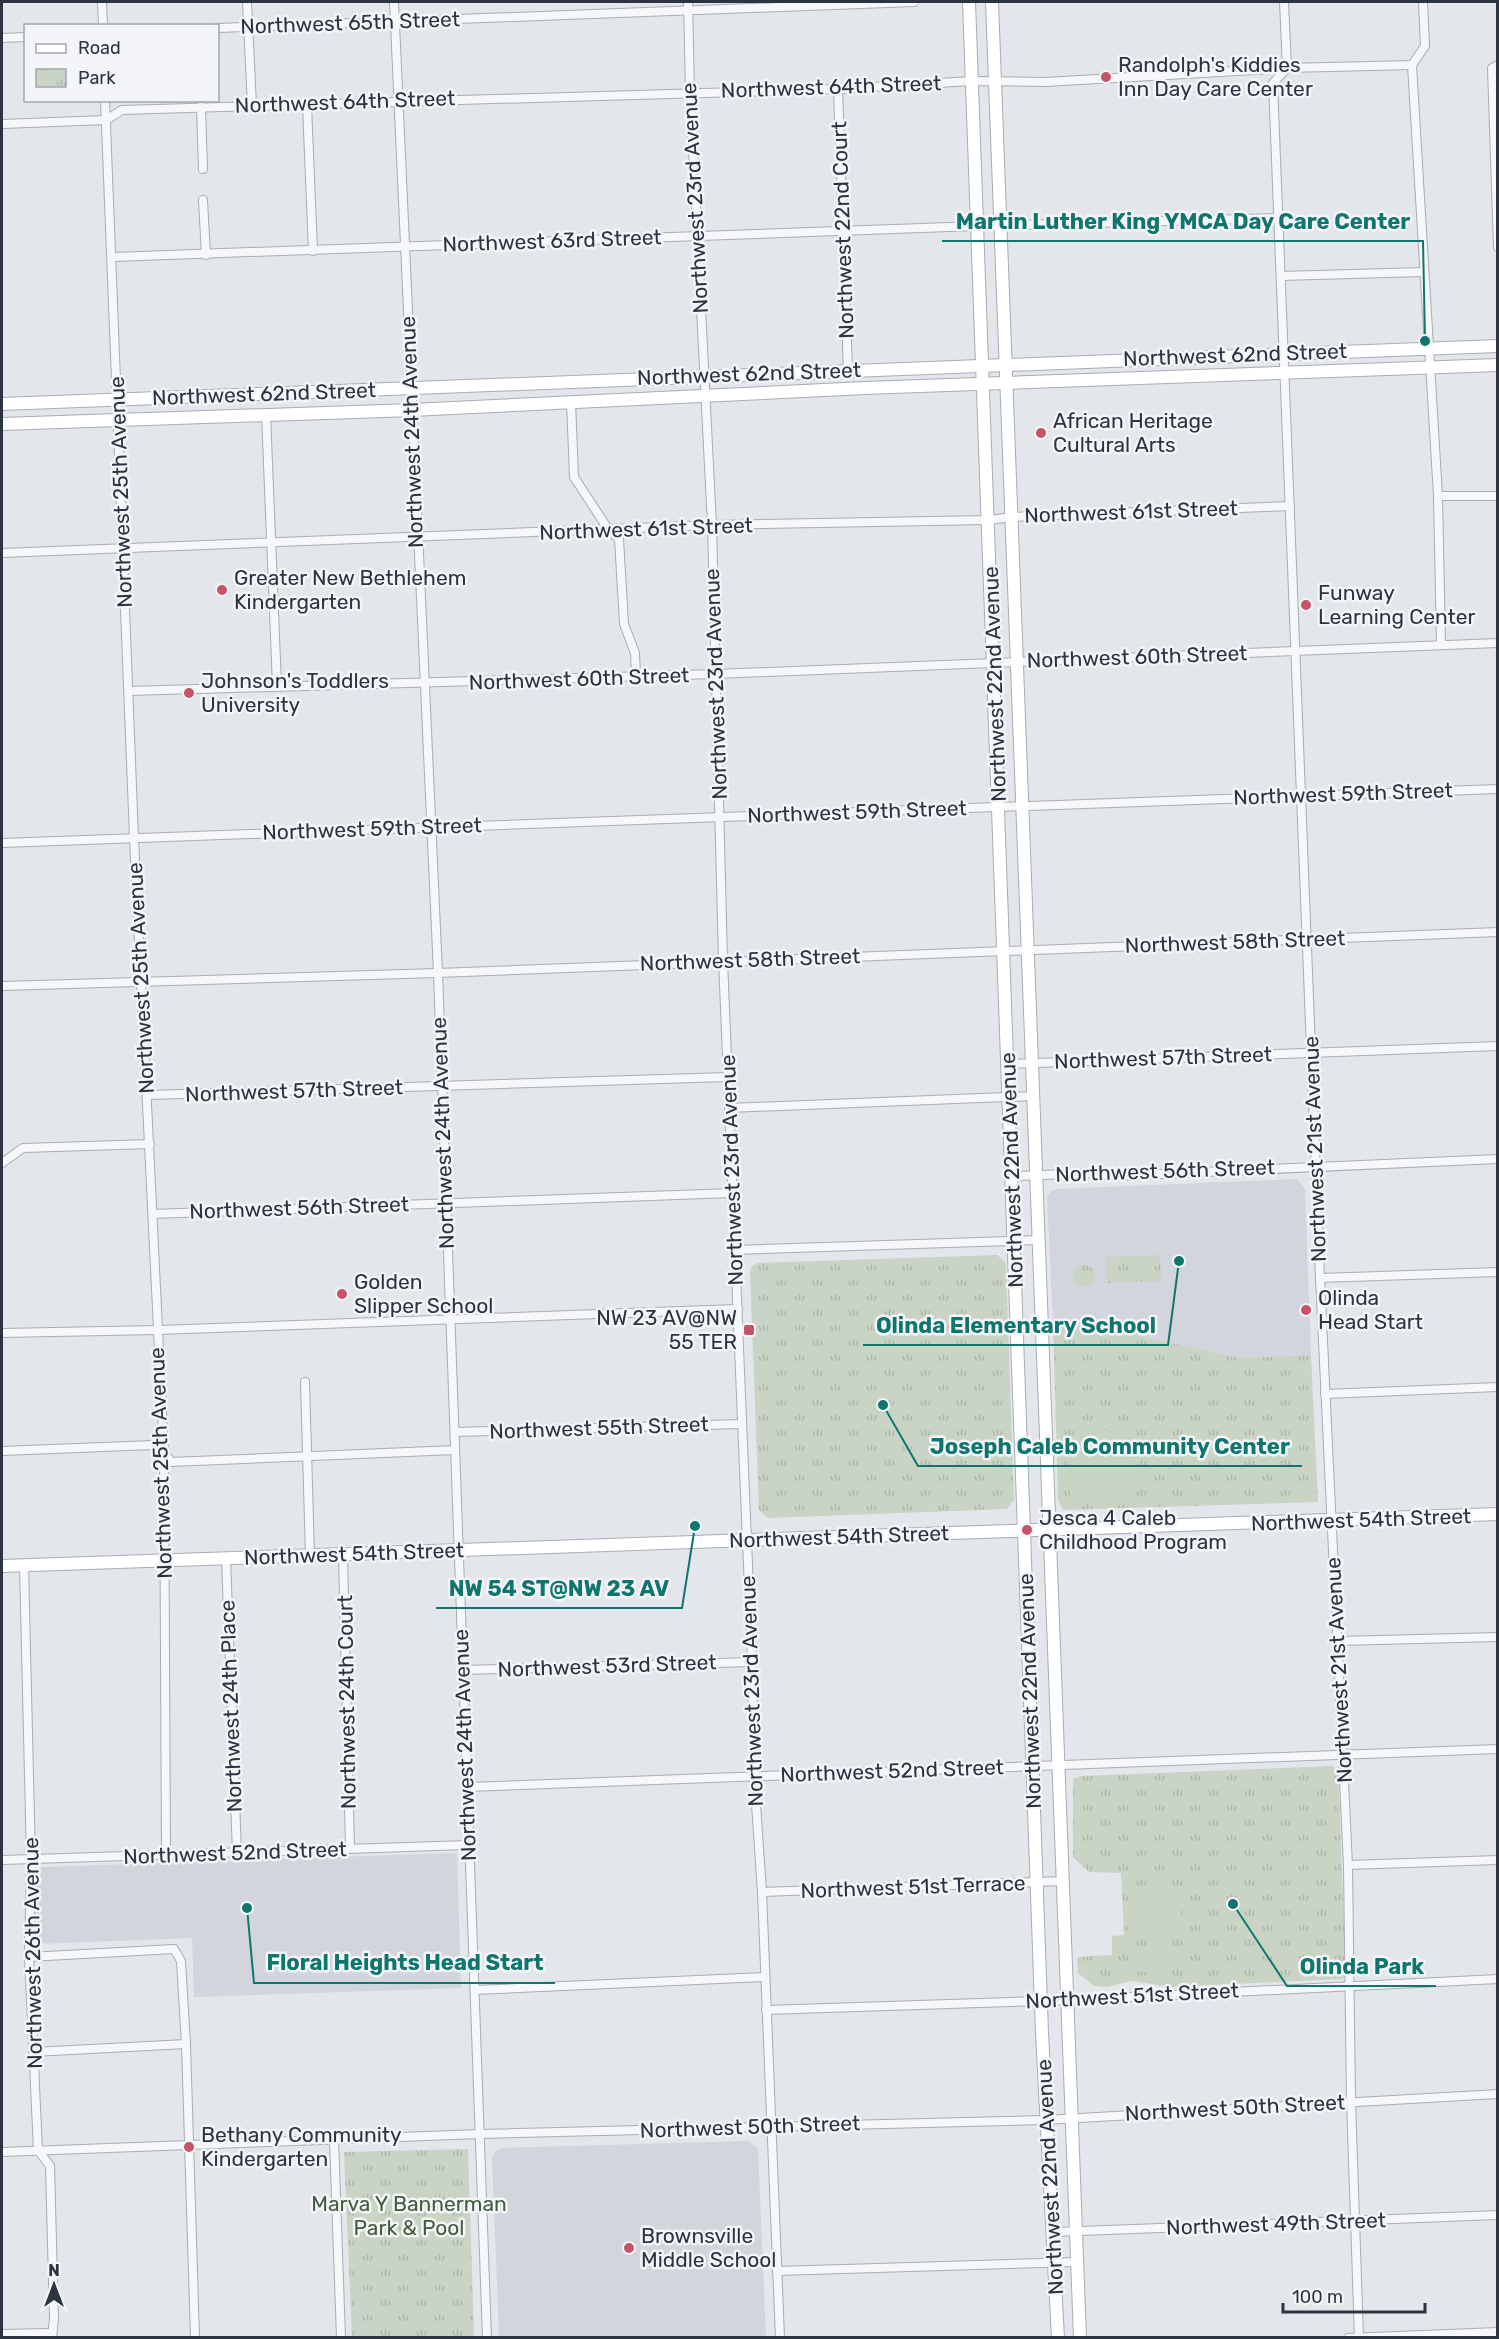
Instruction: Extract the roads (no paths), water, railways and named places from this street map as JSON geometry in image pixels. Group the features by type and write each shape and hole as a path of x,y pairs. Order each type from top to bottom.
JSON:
{"main road":[{"name":"Northwest 22nd Avenue","path":"969,2 1045,2120 1054,2232 1058,2337"},
{"name":"Northwest 22nd Avenue","path":"992,2 1080,2337"},
{"name":"Northwest 62nd Street","path":"2,404 1497,346"},
{"name":"Northwest 62nd Street","path":"2,424 117,418 412,410 571,401 1497,365"},
{"name":"Northwest 54th Street","path":"2,1566 1497,1514"}],"street":[{"path":"102,2 103,24"},
{"path":"247,2 252,106"},
{"name":"Northwest 24th Avenue","path":"393,2 438,973 468,1845 488,2337"},
{"name":"Northwest 65th Street","path":"219,28 394,22 688,6 914,2"},
{"name":"Northwest 21st Avenue","path":"1284,2 1287,68 1274,83 1320,1278 1348,1865 1351,2101 1359,2337"},
{"path":"1423,2 1425,46 1412,65 1438,495 1441,645"},
{"name":"Northwest 23rd Avenue","path":"688,6 704,396 712,525 723,960 752,1662 754,1775 762,1892 780,2337"},
{"path":"2,38 24,37"},
{"name":"Northwest 64th Street","path":"2,124 106,120 122,110 838,88 972,81 1046,82 1287,68 1412,65"},
{"path":"1495,67 1497,247"},
{"name":"Northwest 22nd Court","path":"838,88 848,370"},
{"name":"Northwest 25th Avenue","path":"105,102 113,257 117,418 134,838 143,980 164,1452 166,1855"},
{"path":"307,105 313,251"},
{"path":"201,107 203,169"},
{"path":"203,200 206,255"},
{"name":"Northwest 63rd Street","path":"113,257 978,226 1279,218"},
{"path":"1281,276 1424,272"},
{"path":"571,401 574,477 608,529 619,539 624,624 635,653 636,677"},
{"path":"266,414 278,686"},
{"path":"1438,495 1497,496"},
{"name":"Northwest 61st Street","path":"2,553 712,525 988,520 1012,517 1290,506"},
{"name":"Northwest 60th Street","path":"129,691 636,677 994,661 1295,653 1497,643"},
{"name":"Northwest 59th Street","path":"2,843 1497,789"},
{"name":"Northwest 58th Street","path":"2,986 438,973 723,960 1497,933"},
{"name":"Northwest 57th Street","path":"1008,1064 1497,1046"},
{"name":"Northwest 57th Street","path":"148,1095 728,1077"},
{"name":"Northwest 57th Street","path":"729,1107 1033,1096"},
{"path":"2,1163 23,1148 150,1144"},
{"name":"Northwest 56th Street","path":"1012,1176 1092,1173 1115,1176 1497,1159"},
{"name":"Northwest 56th Street","path":"153,1214 732,1193"},
{"path":"735,1250 1038,1240"},
{"path":"1320,1278 1497,1272"},
{"path":"2,1333 158,1330 738,1309"},
{"path":"305,1382 310,1556"},
{"path":"1325,1394 1497,1387"},
{"name":"Northwest 55th Street","path":"455,1432 742,1424"},
{"path":"2,1451 153,1445 164,1452 171,1462 455,1450"},
{"name":"Northwest 24th Court","path":"343,1555 350,1849"},
{"name":"Northwest 24th Place","path":"226,1558 237,1852"},
{"name":"Northwest 26th Avenue","path":"24,1565 31,1859 29,1957 38,2150 50,2166 54,2319 52,2335"},
{"path":"1338,1641 1497,1637"},
{"name":"Northwest 53rd Street","path":"463,1670 752,1662"},
{"name":"Northwest 52nd Street","path":"466,1787 1497,1749"},
{"name":"Northwest 52nd Street","path":"2,1860 468,1845"},
{"path":"1348,1865 1497,1860"},
{"name":"Northwest 51st Terrace","path":"762,1892 1064,1881"},
{"path":"29,1957 174,1949 181,1961 186,2044 187,2146 195,2337"},
{"path":"475,1990 765,1977"},
{"name":"Northwest 51st Street","path":"766,2010 1069,2000 1497,1979"},
{"path":"33,2052 186,2044"},
{"name":"Northwest 50th Street","path":"2,2152 480,2134 1045,2120 1497,2094"},
{"path":"334,2140 341,2337"},
{"name":"Northwest 49th Street","path":"1054,2232 1497,2215"},
{"path":"777,2271 1078,2262"},
{"path":"1348,2337 1497,2332"},
{"path":"2,2334 52,2335"}],"place":[{"name":"Randolph's Kiddies Inn Day Care Center","path":"1106,77"},
{"name":"Martin Luther King YMCA Day Care Center","path":"1425,341"},
{"name":"African Heritage Cultural Arts","path":"1041,433"},
{"name":"Greater New Bethlehem Kindergarten","path":"222,590"},
{"name":"Funway Learning Center","path":"1306,605"},
{"name":"Johnson's Toddlers University","path":"189,693"},
{"name":"Olinda Elementary School","path":"1179,1261"},
{"name":"Golden Slipper School","path":"342,1294"},
{"name":"Olinda Head Start","path":"1306,1310"},
{"name":"NW 23 AV@NW 55 TER","path":"749,1330"},
{"name":"Joseph Caleb Community Center","path":"883,1405"},
{"name":"NW 54 ST@NW 23 AV","path":"695,1526"},
{"name":"Jesca 4 Caleb Childhood Program","path":"1027,1530"},
{"name":"Olinda Park","path":"1233,1904"},
{"name":"Floral Heights Head Start","path":"247,1908"},
{"name":"Bethany Community Kindergarten","path":"189,2147"},
{"name":"Brownsville Middle School","path":"629,2248"}],"park label":[{"name":"Marva Y Bannerman Park & Pool","path":"409,2216"}]}
